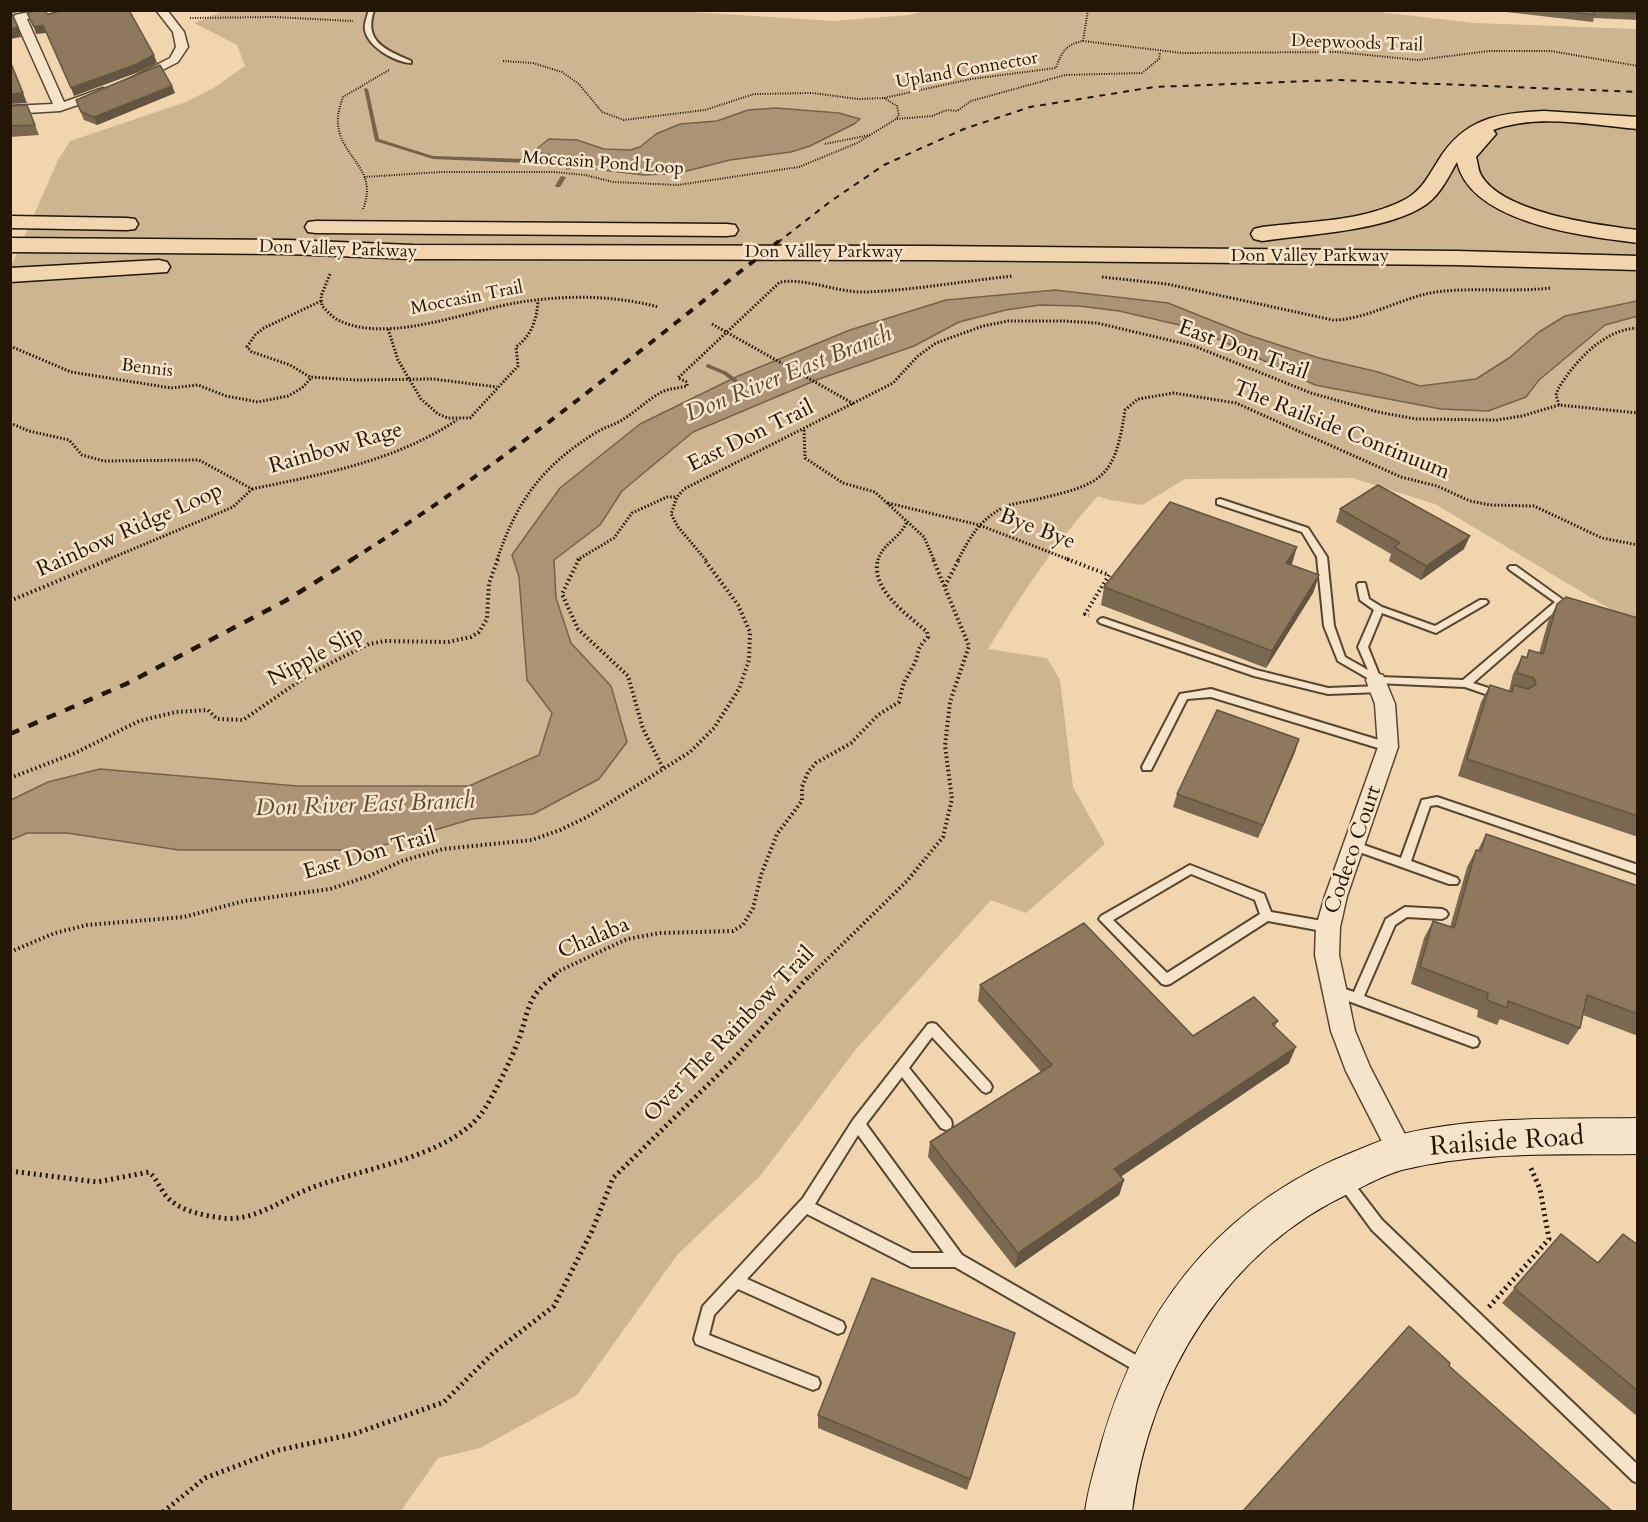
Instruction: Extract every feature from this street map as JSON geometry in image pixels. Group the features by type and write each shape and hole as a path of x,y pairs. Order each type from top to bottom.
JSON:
{"highway":[{"path":"1262,234 1384,216 1416,202 1433,185 1454,149 1464,137 1476,129 1497,122 1525,118 1638,123"},
{"path":"1638,130 1562,124 1504,127 1484,135 1475,143 1466,157 1472,178 1493,197 1540,218 1638,237"},
{"path":"10,222 153,224"},
{"name":"Don Valley Parkway","path":"272,226 742,230"},
{"name":"Don Valley Parkway","path":"1239,234 1380,236"},
{"path":"1534,239 1638,243"},
{"name":"Don Valley Parkway","path":"10,245 288,247 413,252 928,253 1456,258 1638,263"},
{"path":"10,275 260,261 358,260 413,252"},
{"path":"1550,261 1638,272"}],"street":[{"path":"59,10 16,18 60,107"},
{"path":"10,110 60,107 144,76 174,60 182,47 178,32 161,10"},
{"name":"Codeco Court","path":"1378,684 1385,704 1388,747 1336,896 1328,927 1327,955 1343,1031 1359,1071 1401,1152"},
{"name":"Railside Road","path":"1111,1510 1125,1434 1148,1370 1186,1306 1231,1250 1279,1210 1340,1176 1401,1152 1454,1142 1519,1138 1638,1136"}],"lane":[{"path":"372,10 366,22 370,38 391,54 409,62"},
{"path":"1220,502 1305,530 1322,557 1329,626 1341,659 1378,684"},
{"path":"1513,568 1561,602 1572,606"},
{"path":"1362,585 1365,600 1379,609 1436,630 1483,602"},
{"path":"1465,684 1561,602"},
{"path":"1378,684 1363,647 1379,609"},
{"path":"1103,621 1254,673 1328,691 1378,684 1465,684 1509,698"},
{"path":"1147,767 1184,696 1211,693 1388,747"},
{"path":"1404,864 1426,802 1437,801 1638,870"},
{"path":"1355,846 1453,881"},
{"path":"1266,916 1260,897 1190,869 1105,919 1166,980 1266,916 1328,927"},
{"path":"1357,999 1390,922 1405,912 1442,914"},
{"path":"1333,990 1473,1042"},
{"path":"813,1383 701,1339 708,1311 804,1206 858,1124 932,1028 986,1087"},
{"path":"901,1067 946,1124"},
{"path":"858,1124 957,1260 1148,1370"},
{"path":"1340,1176 1377,1226 1638,1476"},
{"path":"804,1206 911,1260 957,1260"},
{"path":"736,1281 838,1327"}],"path":[{"path":"1083,41 1088,10"},
{"path":"186,18 274,17 366,22"},
{"name":"Deepwoods Trail","path":"1083,41 1116,43 1160,52 1262,55 1337,52 1418,60 1489,51 1551,51 1638,66"},
{"name":"Upland Connector","path":"884,98 971,79 1056,68 1061,49 1072,42 1083,41"},
{"path":"503,60 533,62 560,71 579,84 602,114 611,119 624,120 705,110 754,94 812,93 858,99 884,98 897,106 899,112 896,119 932,116 947,110 957,111 970,101 1065,75 1142,73 1159,59 1160,52"},
{"path":"362,213 368,190 364,177 337,130 340,104 343,97 380,74 409,62"},
{"name":"Moccasin Pond Loop","path":"364,177 441,172 554,172 585,175 613,182 678,186 799,167 857,143 896,119"},
{"path":"825,144 854,136 870,135"},
{"path":"330,274 321,301 307,305 286,319 267,325 250,341 247,347 252,352 290,365 312,377 356,380 448,380 497,387"},
{"path":"726,331 780,282 793,280 841,291 866,292 1019,276"},
{"path":"1098,277 1167,284 1333,320 1348,320 1404,299 1444,291 1522,291 1551,288"},
{"name":"Moccasin Trail","path":"321,301 327,312 346,324 388,329 491,307 538,300 605,299 658,307"},
{"name":"Rainbow Rage","path":"252,489 316,476 400,451 428,439 458,420 470,418 518,366 516,347 524,342 536,322 538,300"},
{"name":"East Don Trail","path":"10,952 55,933 87,925 184,918 244,901 330,888 369,876 402,861 443,849 532,840 573,825 664,770 704,740 725,714 741,683 751,654 751,633 742,610 678,527 671,514 677,497 695,483 724,470 765,446 804,430 894,383 918,356 936,344 983,326 1031,320 1097,323 1194,346 1311,393 1378,412 1416,419 1457,422 1497,420 1522,416 1559,405 1638,413"},
{"path":"712,324 828,391 855,404"},
{"path":"1559,405 1556,395 1560,387 1576,364 1597,343 1612,333 1638,328"},
{"path":"388,329 390,341 398,360 406,369 408,379 434,412 458,420"},
{"name":"Nipple Slip","path":"10,778 75,753 148,719 176,712 208,710 217,718 243,720 289,686 356,649 384,641 464,640 477,634 485,625 489,607 489,578 508,527 539,478 600,430 623,419 659,394 687,386 687,382 678,378 726,331"},
{"name":"Bennis","path":"10,346 30,352 55,368 71,372 171,388 198,385 226,396 258,402 288,396 302,388 312,377"},
{"name":"The Railside Continuum","path":"944,587 974,530 979,525 1004,507 1072,491 1096,481 1111,464 1120,445 1125,410 1138,399 1174,393 1236,403 1401,477 1437,486 1470,501 1490,505 1534,506 1602,538 1638,545"},
{"name":"Rainbow Ridge Loop","path":"10,423 29,431 69,440 82,456 104,461 199,460 252,489 233,507 10,602"},
{"name":"Over The Rainbow Trail","path":"163,1512 205,1478 279,1450 354,1434 444,1402 493,1353 554,1306 592,1230 613,1178 731,1062 825,959 907,881 943,837 952,799 945,747 950,702 969,646 924,537 875,492 843,483 805,458 804,430"},
{"path":"664,770 643,729 628,676 578,629 562,594 578,559 614,538 632,513 667,497 677,497"},
{"name":"Bye Bye","path":"888,503 979,525 1109,575 1085,614 1103,621"},
{"name":"Chalaba","path":"10,1171 89,1182 106,1182 134,1172 148,1172 158,1179 162,1191 175,1205 202,1214 224,1218 245,1218 310,1188 418,1154 461,1133 481,1114 498,1083 508,1058 518,1042 530,1004 538,991 559,971 627,939 660,933 733,931 743,925 753,908 761,875 777,834 802,801 802,787 808,772 816,763 851,743 878,715 899,702 903,680 914,664 918,648 928,637 927,632 887,596 876,568 880,553 905,528 907,521"},
{"path":"1477,1321 1549,1239 1540,1189 1519,1138"}],"shaded area":[{"path":"225,10 659,10 834,21 908,15 927,10 1362,10 1475,23 1637,29 1637,625 1435,504 1352,478 1185,479 1142,505 1098,496 1039,570 988,649 1047,658 1060,680 1073,787 1105,844 1026,913 991,900 856,1049 761,1175 677,1255 577,1395 480,1448 438,1458 401,1511 11,1512 11,267 58,160 70,141 183,103 212,89 245,66 237,45 194,23"}],"water":[{"path":"776,108 839,113 860,119 810,146 791,152 730,160 679,173 644,175 554,164 552,156 534,151 549,139 577,140 604,149 630,150 640,147 656,134 680,124 717,121 748,110"},
{"name":"Don River East Branch","path":"1055,290 1168,303 1248,335 1319,358 1378,372 1420,386 1476,379 1509,358 1539,332 1565,316 1637,301 1638,316 1605,325 1539,380 1526,397 1488,411 1441,409 1315,385 1197,329 1119,311 1079,306 1040,305 1006,310 959,322 914,346 819,379 693,432 622,491 600,525 554,560 556,598 571,643 611,686 627,742 599,779 533,814 472,819 367,850 179,850 67,833 27,833 11,840 11,800 48,782 100,769 297,786 469,786 539,755 552,713 527,680 519,577 512,555 560,488 640,424 738,376 850,330 946,300"}],"building":[{"path":"39,10 48,14 66,10 129,10 154,55 137,64 71,88 43,25 34,27 27,13"},
{"path":"1554,10 1638,10 1638,13 1593,11 1595,15"},
{"path":"10,14 12,14 18,27 10,29"},
{"path":"10,61 23,93 10,94"},
{"path":"160,65 172,86 94,117 81,112 76,100"},
{"path":"27,105 35,125 10,126 10,106"},
{"path":"1378,485 1470,536 1426,566 1394,547 1400,543 1340,509"},
{"path":"1170,502 1297,547 1286,563 1319,575 1272,651 1104,587"},
{"path":"1566,597 1638,618 1638,816 1467,759 1490,685 1512,692 1514,685 1528,689 1536,684 1534,678 1517,673 1522,656 1527,658 1529,650 1543,654 1557,604"},
{"path":"1217,710 1299,739 1263,825 1177,794"},
{"path":"1486,834 1638,886 1638,1014 1587,995 1580,1028 1508,1001 1507,1008 1487,1000 1488,993 1420,967 1433,921 1454,928 1476,850 1481,851"},
{"path":"1084,923 1193,1036 1254,997 1278,1021 1272,1024 1296,1047 1114,1169 1124,1180 1018,1253 930,1142 1052,1065 980,985"},
{"path":"1561,1234 1598,1263 1623,1234 1638,1245 1638,1391 1514,1288"},
{"path":"872,1278 1015,1333 970,1479 818,1415"},
{"path":"1409,1326 1450,1363 1449,1366 1613,1512 1242,1512"}],"waterway":[{"path":"366,89 377,140 433,157 526,161 552,156"},
{"path":"558,186 563,177"},
{"name":"Don River East Branch","path":"708,366 725,373 741,385"}],"railway":[{"path":"777,243 831,201 884,165 964,129 1030,107 1154,87 1337,80 1638,92"},
{"path":"351,560 407,524 516,447 779,241"},
{"path":"10,734 126,684 285,601 353,559"}]}
